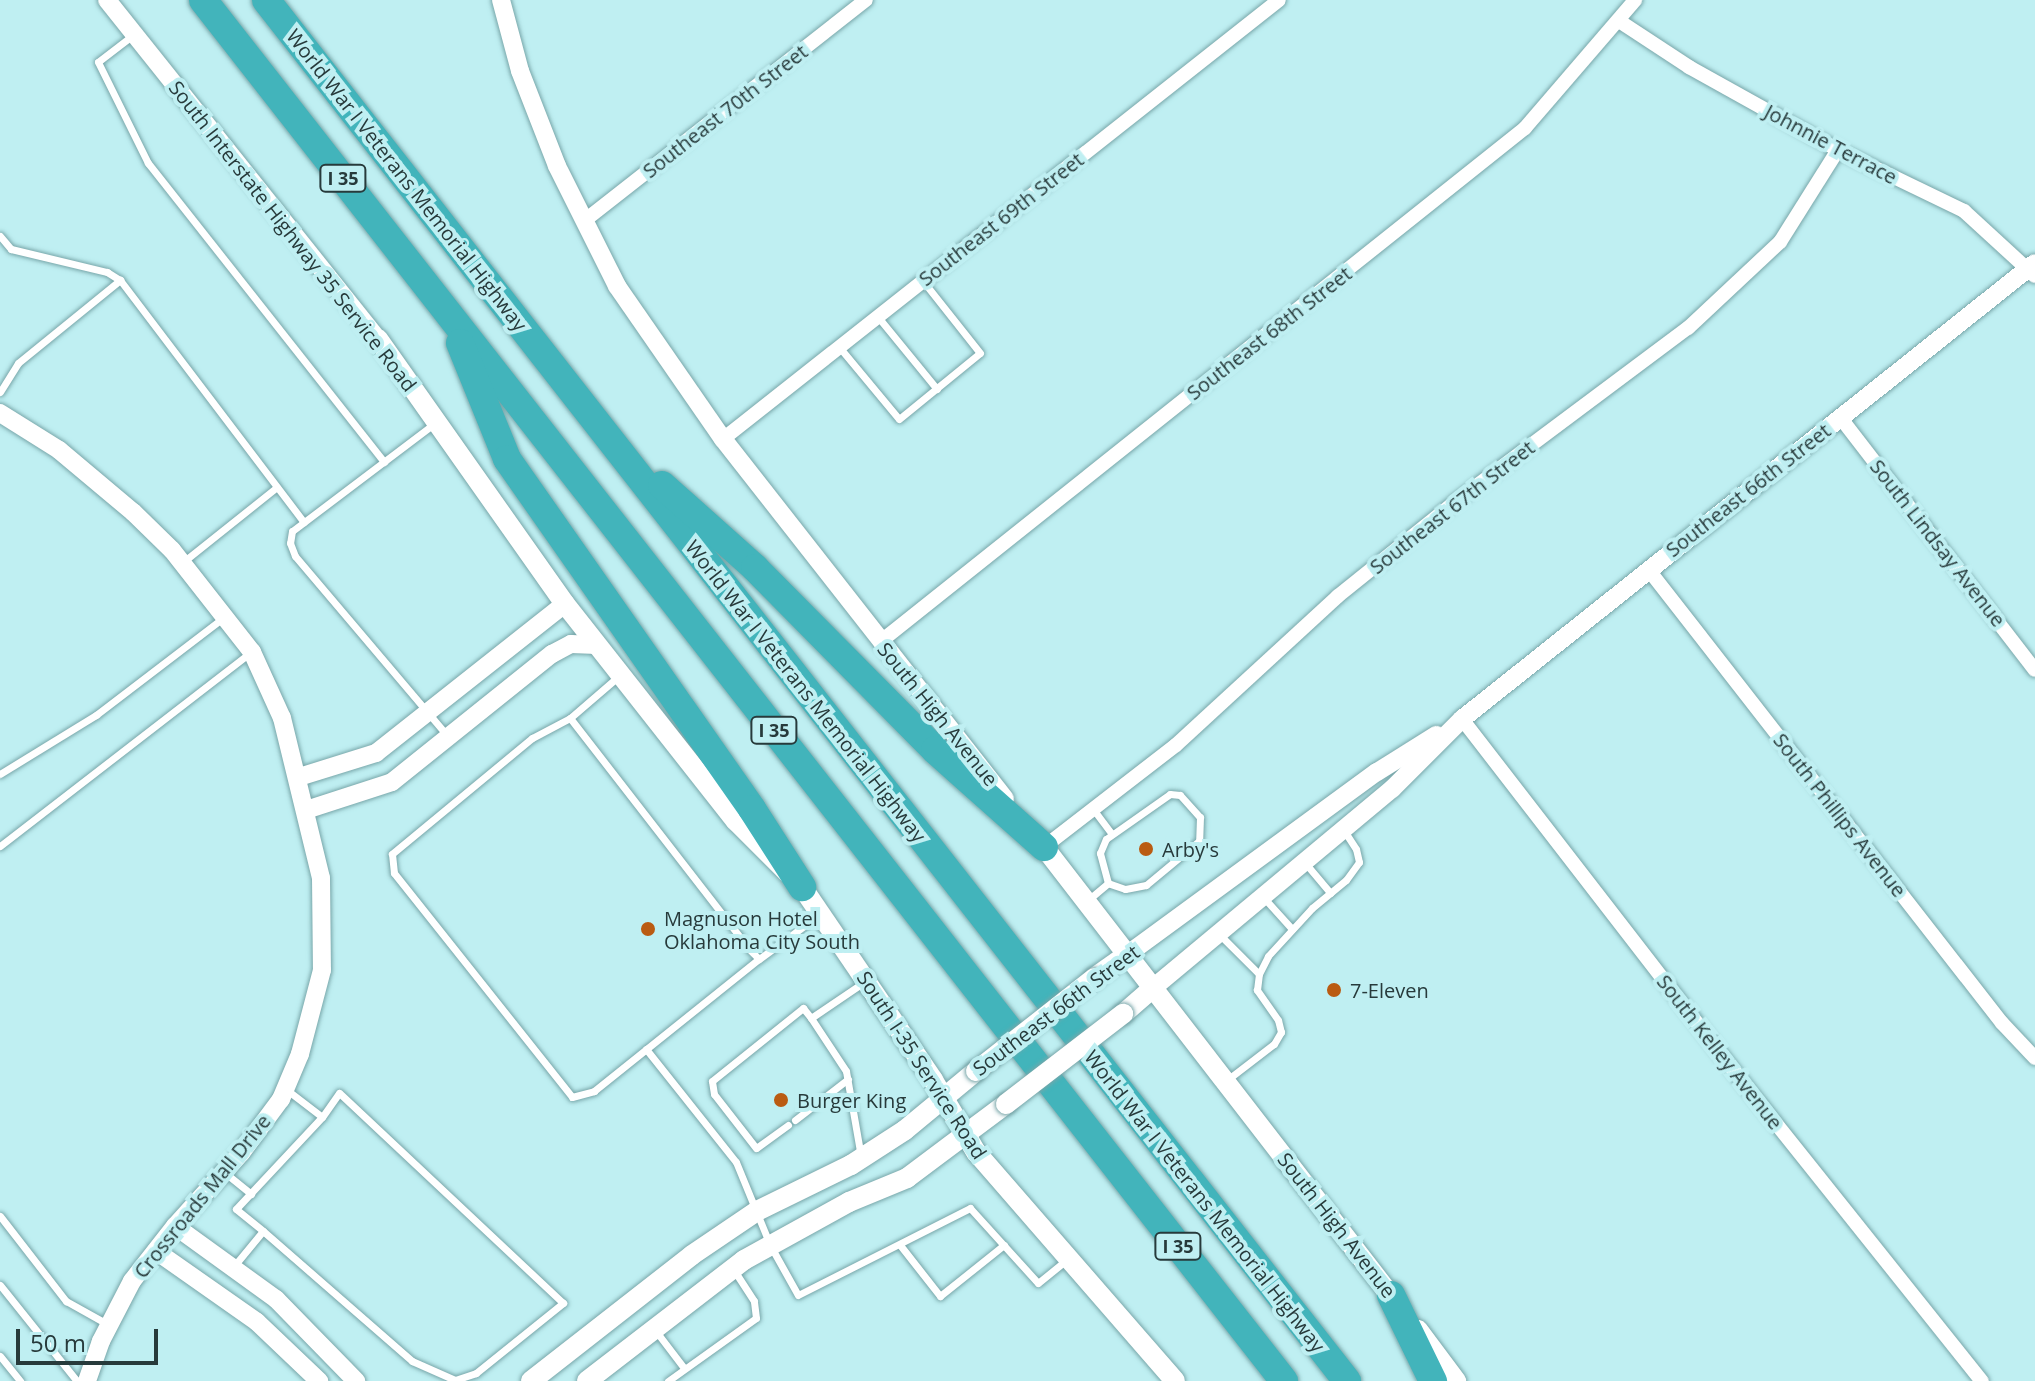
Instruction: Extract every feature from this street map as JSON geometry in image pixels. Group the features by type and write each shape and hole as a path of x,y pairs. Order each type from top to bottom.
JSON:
{"highway":[{"path":"188,0 237,43"},
{"name":"I 35","path":"203,0 1284,1381"},
{"name":"World War I Veterans Memorial Highway","path":"266,0 1347,1381"},
{"path":"284,0 332,84"},
{"path":"448,312 507,459 752,809 802,887"},
{"path":"611,440 755,568 935,750 1044,847"},
{"path":"1391,1295 1433,1381"}],"main road":[{"name":"South Interstate Highway 35 Service Road","path":"378,339 475,475"},
{"name":"South I-35 Service Road","path":"475,475 565,604 736,821 802,887 943,1096 976,1152 1175,1381"},
{"name":"South High Avenue","path":"1044,847 1456,1381"},
{"name":"Southeast 66th Street","path":"531,1381 692,1255 757,1211 861,1158 905,1130 943,1096 1128,954"},
{"name":"Southeast 66th Street","path":"587,1381 733,1268 849,1202 907,1178 966,1136 1153,988"}],"street":[{"name":"South Interstate Highway 35 Service Road","path":"107,0 378,339"},
{"name":"South High Avenue","path":"501,0 520,71 557,166 617,286 723,439 1044,847"},
{"name":"Southeast 70th Street","path":"584,221 866,0"},
{"name":"Southeast 69th Street","path":"723,439 1279,0"},
{"name":"Southeast 68th Street","path":"880,642 1525,128 1635,0"},
{"name":"Johnnie Terrace","path":"1619,21 1689,67 1838,150 1964,211 2033,269"},
{"name":"Southeast 67th Street","path":"1044,847 1176,745 1338,596 1455,502 1688,328 1780,242 1838,150"},
{"name":"Southeast 66th Street","path":"1153,988 1392,789 1462,719 1840,417 2033,269"},
{"name":"Crossroads Mall Drive","path":"0,413 98,480 183,562 252,652 282,718 299,777 321,878 322,970 300,1054 285,1089 224,1172 175,1226 132,1281 109,1325 87,1381"},
{"name":"South Lindsay Avenue","path":"1840,417 2035,670"},
{"name":"South Phillips Avenue","path":"1648,569 2002,1023 2035,1058"},
{"path":"299,777 376,753 430,714 565,604"},
{"path":"306,810 392,782 552,654 571,644 597,645"},
{"name":"Southeast 66th Street","path":"1128,954 1377,772 1462,719"},
{"name":"South Kelley Avenue","path":"1462,719 1731,1067 1982,1381"},
{"path":"175,1226 276,1299 356,1381"},
{"path":"156,1251 257,1322 319,1381"}],"lane":[{"path":"134,34 98,62 148,163 384,462"},
{"path":"1,238 11,249 107,272 120,280 304,522"},
{"path":"0,392 18,363 120,280"},
{"path":"839,347 899,419 980,353 923,281"},
{"path":"878,317 937,389"},
{"path":"436,422 292,531 290,543 295,556 449,738"},
{"path":"183,562 277,487"},
{"path":"0,774 96,715 226,616"},
{"path":"0,846 252,652"},
{"path":"620,674 570,718 532,738 392,854 394,873 572,1097 594,1091 820,914"},
{"path":"570,718 759,959"},
{"path":"1170,794 1180,795 1200,817 1202,831 1199,841 1146,885 1125,889 1108,883 1100,853 1112,834 1170,794"},
{"path":"1093,809 1112,834"},
{"path":"1225,1082 1274,1044 1281,1032 1278,1020 1257,990 1259,974 1268,956 1292,929 1359,862 1356,849 1343,830"},
{"path":"1305,862 1330,893"},
{"path":"1087,902 1108,883"},
{"path":"1263,897 1292,929"},
{"path":"1219,934 1259,974"},
{"path":"811,1018 866,981"},
{"path":"848,1079 756,1148 714,1094 712,1081 715,1075 803,1008 848,1079 861,1158"},
{"path":"646,1049 736,1162 770,1245 798,1295 970,1208 1038,1283 1069,1257"},
{"path":"285,1089 322,1117"},
{"path":"339,1093 563,1303 476,1373 455,1380 412,1361 236,1209 322,1117 339,1093"},
{"path":"224,1172 251,1194"},
{"path":"0,1216 66,1301 109,1325"},
{"path":"233,1268 263,1231"},
{"path":"900,1245 940,1296 1004,1245"},
{"path":"668,1381 756,1318 754,1301 733,1268"},
{"path":"0,1285 77,1381"},
{"path":"654,1329 684,1368"},
{"path":"0,1356 20,1381"}],"place":[{"name":"Arby's","path":"1146,849"},
{"name":"Magnuson Hotel Oklahoma City South","path":"648,929"},
{"name":"7-Eleven","path":"1334,990"},
{"name":"Burger King","path":"781,1100"}]}
